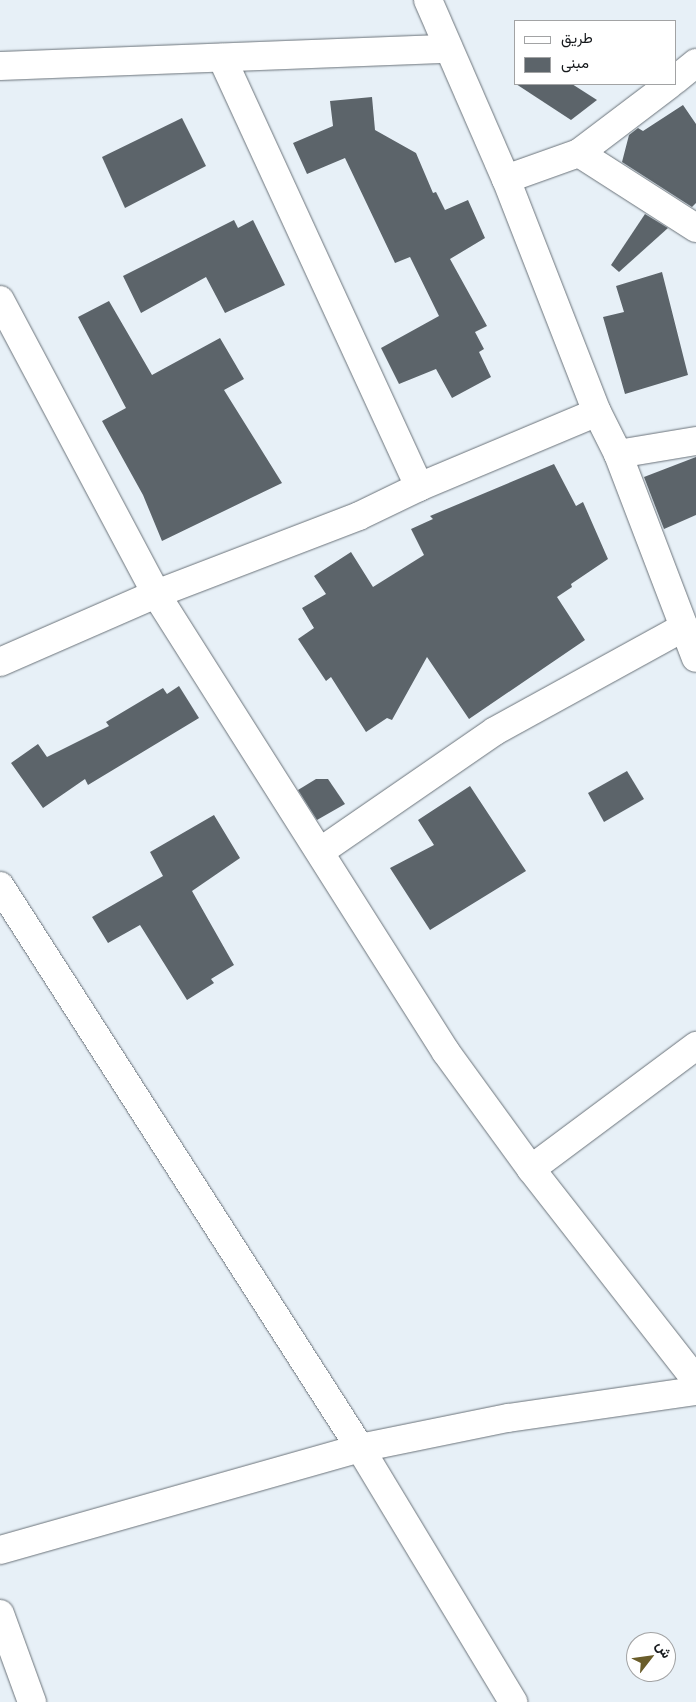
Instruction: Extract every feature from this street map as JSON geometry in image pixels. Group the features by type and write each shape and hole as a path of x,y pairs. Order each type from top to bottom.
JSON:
{"street":[{"path":"428,0 447,49 506,179 597,412 618,454 696,658"},
{"path":"0,66 447,49"},
{"path":"222,58 419,486"},
{"path":"676,79 696,63"},
{"path":"506,179 580,153 669,85"},
{"path":"580,153 696,228"},
{"path":"0,300 156,594 321,851 446,1052 531,1169 696,1380"},
{"path":"0,662 156,594 359,516 419,486 597,412"},
{"path":"618,454 696,441"},
{"path":"321,851 494,731 684,627"},
{"path":"0,886 360,1448 513,1702"},
{"path":"531,1169 696,1046"},
{"path":"0,1550 360,1448 508,1418 696,1391"},
{"path":"0,1614 32,1702"}],"building":[{"path":"518,85 574,85 597,100 571,120"},
{"path":"372,97 375,130 416,153 433,193 436,192 445,210 468,200 485,238 450,259 487,326 475,332 484,349 479,352 491,377 452,398 436,369 399,384 381,348 439,316 410,257 395,263 345,158 307,174 293,143 333,126 330,101"},
{"path":"683,105 696,124 696,203 692,207 622,162 629,135 638,128 643,131"},
{"path":"182,118 206,166 125,208 102,157"},
{"path":"645,214 668,228 619,272 611,265"},
{"path":"234,220 238,228 253,220 285,285 225,313 206,277 141,313 123,276"},
{"path":"662,272 688,375 625,394 603,317 624,312 616,286"},
{"path":"109,301 152,375 220,338 244,379 224,390 282,483 162,541 143,495 102,421 126,408 78,317"},
{"path":"696,457 696,515 664,529 644,477"},
{"path":"554,464 576,506 583,502 608,559 571,584 572,587 557,597 585,640 469,719 427,657 392,720 387,718 366,732 331,677 326,681 298,639 314,628 302,608 326,594 314,576 351,552 373,587 424,555 411,529 433,519 430,516"},
{"path":"179,686 199,718 88,785 85,779 43,808 11,763 38,744 47,757 109,726 106,722 163,688 167,694"},
{"path":"627,771 644,799 604,822 588,793"},
{"path":"316,779 328,779 345,804 317,820 298,790"},
{"path":"470,786 526,871 430,930 390,868 434,845 418,820"},
{"path":"214,815 240,858 192,891 234,965 211,979 214,983 187,1000 140,925 108,943 92,917 163,876 150,852"}]}
